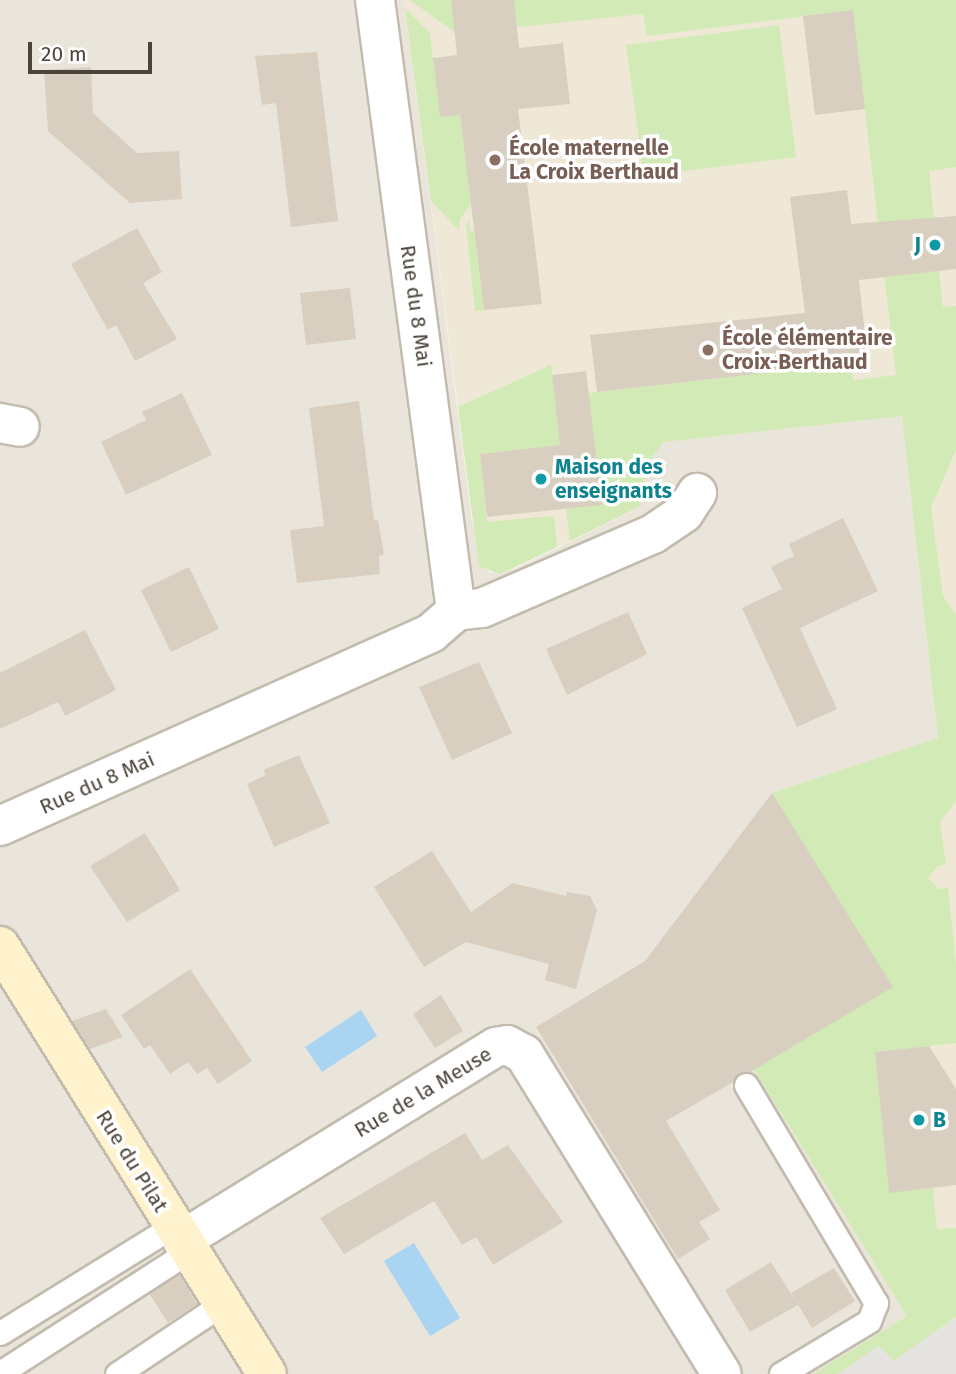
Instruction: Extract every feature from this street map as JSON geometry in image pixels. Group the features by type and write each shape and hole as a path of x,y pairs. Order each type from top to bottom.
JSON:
{"main road":[{"name":"Rue du Pilat","path":"0,946 267,1374"}],"street":[{"name":"Rue du 8 Mai","path":"375,0 456,611"},
{"name":"Rue du 8 Mai","path":"0,826 431,633 456,611 482,608 653,534 684,513 697,493"},
{"name":"Rue de la Meuse","path":"181,1239 496,1047 507,1045 524,1054 722,1374"}],"lane":[{"path":"746,1085 876,1303 869,1321 781,1374"},
{"path":"0,1333 181,1239"},
{"path":"0,1373 181,1239"},
{"path":"117,1374 222,1304"}],"shaded area":[{"path":"0,0 404,0 472,522 489,573 514,569 634,511 647,464 664,442 902,416 938,738 754,1069 907,1316 813,1374 0,1374"},
{"path":"404,0 956,0 956,1374 813,1374 907,1316 754,1069 892,987 772,793 938,738 902,416 664,442 647,464 640,506 634,511 500,574 479,566"},
{"path":"956,1317 956,1374 838,1374 879,1346 894,1361"}],"green space":[{"path":"410,0 451,0 470,33 453,31"},
{"path":"507,0 956,0 956,167 929,171 934,218 916,273 939,271 943,307 956,306 956,450 931,508 943,596 956,615 956,801 940,822 946,865 938,866 928,878 939,889 948,888 956,965 956,1043 875,1052 889,1192 933,1188 937,1229 956,1228 956,1317 893,1361 878,1346 838,1374 813,1374 907,1316 754,1069 892,987 772,793 938,738 902,416 664,442 647,464 640,506 570,541 566,508 594,441 480,454 487,522 554,516 557,547 500,574 479,566 458,407 551,365 555,397 851,363 853,380 896,375 853,10 647,36 643,14 517,27"},
{"path":"405,8 430,33 440,116 460,115 471,204 460,219 459,230 431,201"},
{"path":"779,25 796,157 644,176 626,45"},
{"path":"470,220 470,231 474,231 484,310 475,311 466,225"}],"water":[{"path":"361,1010 377,1036 322,1072 305,1047"},
{"path":"414,1243 460,1318 430,1336 384,1261"}],"building":[{"name":"École maternelle La Croix Berthaud","path":"451,0 514,0 519,48 563,43 570,104 518,109 542,304 484,310 460,115 440,117 433,58 457,55"},
{"path":"853,10 865,109 815,115 803,16"},
{"path":"317,52 338,221 291,227 276,103 262,105 255,56"},
{"path":"91,67 93,113 137,153 179,151 182,199 130,203 48,131 44,70"},
{"path":"847,190 851,224 956,216 956,269 859,280 868,361 597,392 590,335 805,313 790,197"},
{"path":"137,228 162,272 143,283 177,339 135,361 116,325 108,330 71,264"},
{"path":"350,288 356,339 306,345 300,293"},
{"name":"Maison des enseignants","path":"586,371 602,505 487,517 480,454 560,445 552,375"},
{"path":"182,393 212,455 126,495 101,442 146,420 142,412"},
{"path":"359,401 374,520 378,520 384,555 379,556 380,574 297,583 290,530 324,526 309,408"},
{"path":"843,518 878,591 800,628 837,709 797,727 742,608 782,589 771,567 794,556 789,544"},
{"path":"189,567 219,629 171,652 141,590"},
{"path":"628,612 647,654 567,695 546,649"},
{"path":"85,630 116,690 65,716 58,702 0,729 0,673"},
{"path":"479,662 512,733 452,760 419,687"},
{"path":"299,755 330,823 274,847 247,784 266,775 263,770"},
{"path":"772,793 893,987 750,1072 739,1073 733,1082 666,1121 720,1210 699,1222 710,1239 678,1259 536,1027 645,961"},
{"path":"145,833 180,890 127,922 90,866"},
{"path":"432,851 471,912 513,883 566,896 567,892 590,896 597,910 576,989 545,980 549,964 466,942 424,967 374,887"},
{"path":"190,969 252,1061 218,1084 207,1068 197,1074 188,1062 170,1074 150,1045 144,1049 121,1015"},
{"path":"441,995 463,1031 435,1048 413,1014"},
{"path":"106,1009 123,1037 90,1049 72,1021"},
{"name":"B","path":"929,1046 956,1089 956,1185 889,1193 875,1052"},
{"path":"465,1133 482,1160 508,1145 563,1222 493,1265 476,1237 462,1245 434,1201 344,1254 320,1218"},
{"path":"771,1262 798,1305 750,1332 725,1290"},
{"path":"834,1268 855,1301 812,1328 791,1293"},
{"path":"179,1274 197,1304 168,1323 149,1293"}],"place":[{"name":"École maternelle La Croix Berthaud","path":"495,160"},
{"name":"J","path":"935,245"},
{"name":"École élémentaire Croix-Berthaud","path":"708,350"},
{"name":"Maison des enseignants","path":"541,479"},
{"name":"B","path":"919,1120"}]}
